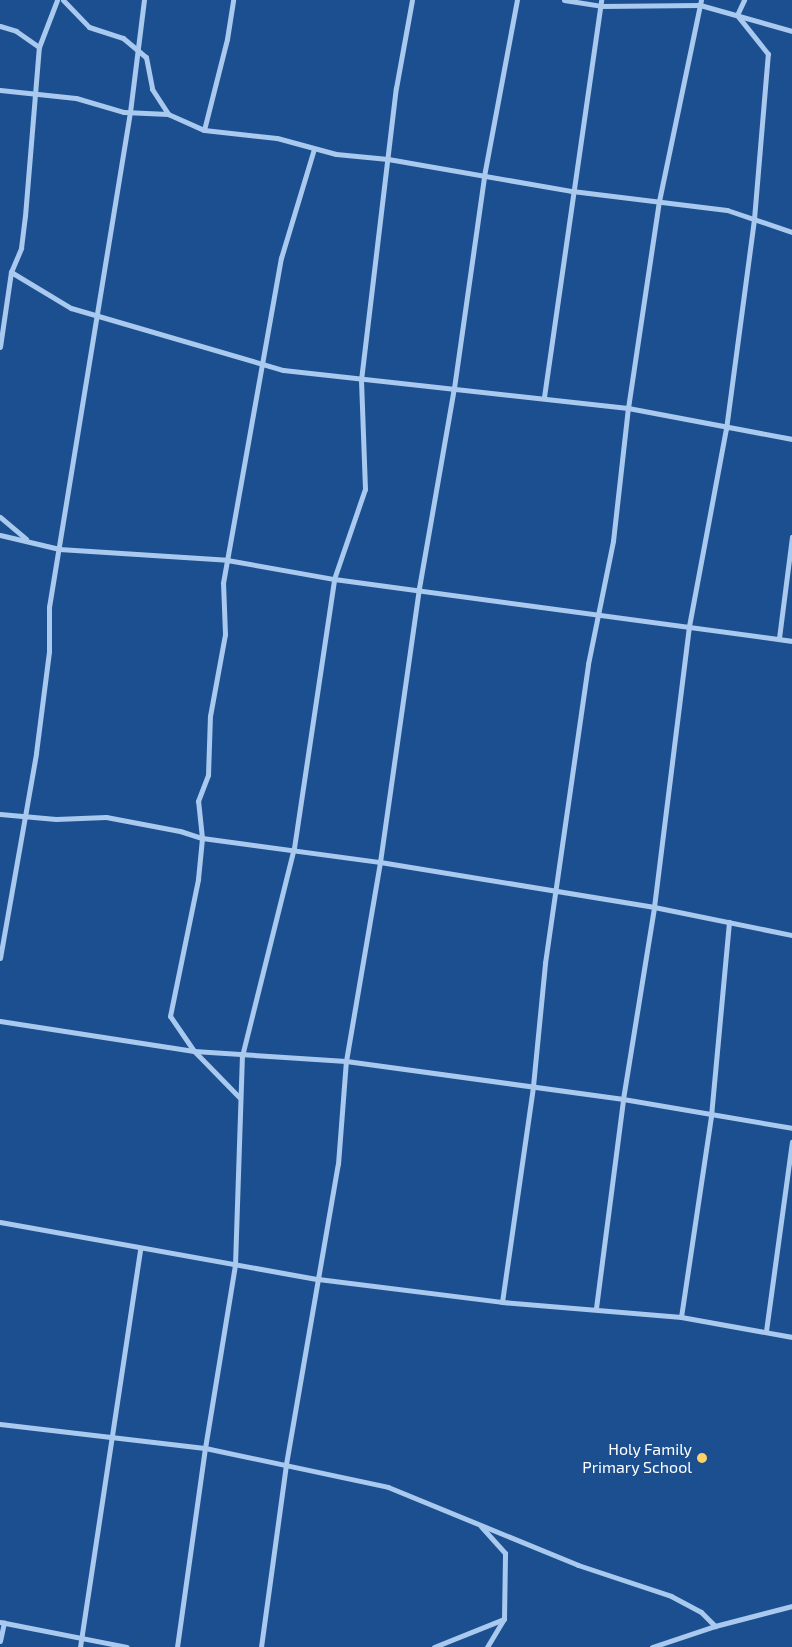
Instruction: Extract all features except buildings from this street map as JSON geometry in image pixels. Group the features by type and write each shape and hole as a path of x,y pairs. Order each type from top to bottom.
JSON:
{"street":[{"path":"0,347 11,272 20,248 25,216 39,47 57,0"},
{"path":"62,0 89,28 123,38 146,57 152,89 168,114"},
{"path":"0,958 26,818 49,652 49,607 130,112 144,0"},
{"path":"204,130 227,39 233,0"},
{"path":"177,1647 205,1448 235,1265 242,1056 294,848 334,579 365,488 361,380 388,160 412,0"},
{"path":"262,1647 286,1464 338,1164 346,1061 380,862 419,588 454,388 484,176 517,0"},
{"path":"564,0 600,3 701,2 792,31"},
{"path":"737,15 744,0"},
{"path":"502,1302 533,1086 545,963 557,892 588,664 613,541 628,408 660,201 701,2"},
{"path":"544,397 600,3"},
{"path":"596,1308 623,1098 654,907 688,626 726,429 754,219 768,54 737,15"},
{"path":"0,26 16,31 39,47"},
{"path":"0,90 76,98 130,112 168,114 204,130 277,138 314,149 572,191 727,210 792,232"},
{"path":"240,1098 194,1051 170,1016 182,968 202,838 198,801 208,774 210,716 225,634 222,606 227,560 281,258 314,149"},
{"path":"11,272 71,308 261,365 361,380 544,397 628,408 726,429 792,439"},
{"path":"0,517 27,539"},
{"path":"0,535 27,539 59,549 227,560 334,579 419,588 792,640"},
{"path":"779,638 792,537"},
{"path":"0,814 26,818 106,817 180,830 202,838 294,848 654,907 792,935"},
{"path":"681,1317 711,1116 729,922"},
{"path":"0,1021 194,1051 242,1056 346,1061 623,1098 711,1116 792,1128"},
{"path":"766,1332 792,1142"},
{"path":"0,1222 318,1279 502,1302 596,1308 681,1317 792,1337"},
{"path":"80,1647 140,1248"},
{"path":"0,1424 205,1448 388,1487 578,1565 671,1596 701,1612 715,1626"},
{"path":"480,1524 505,1553 504,1619 487,1647"},
{"path":"652,1647 715,1626 792,1606"},
{"path":"434,1647 504,1619"},
{"path":"0,1641 2,1622 82,1636 127,1647"}],"place":[{"name":"Holy Family Primary School","path":"702,1458"}]}
